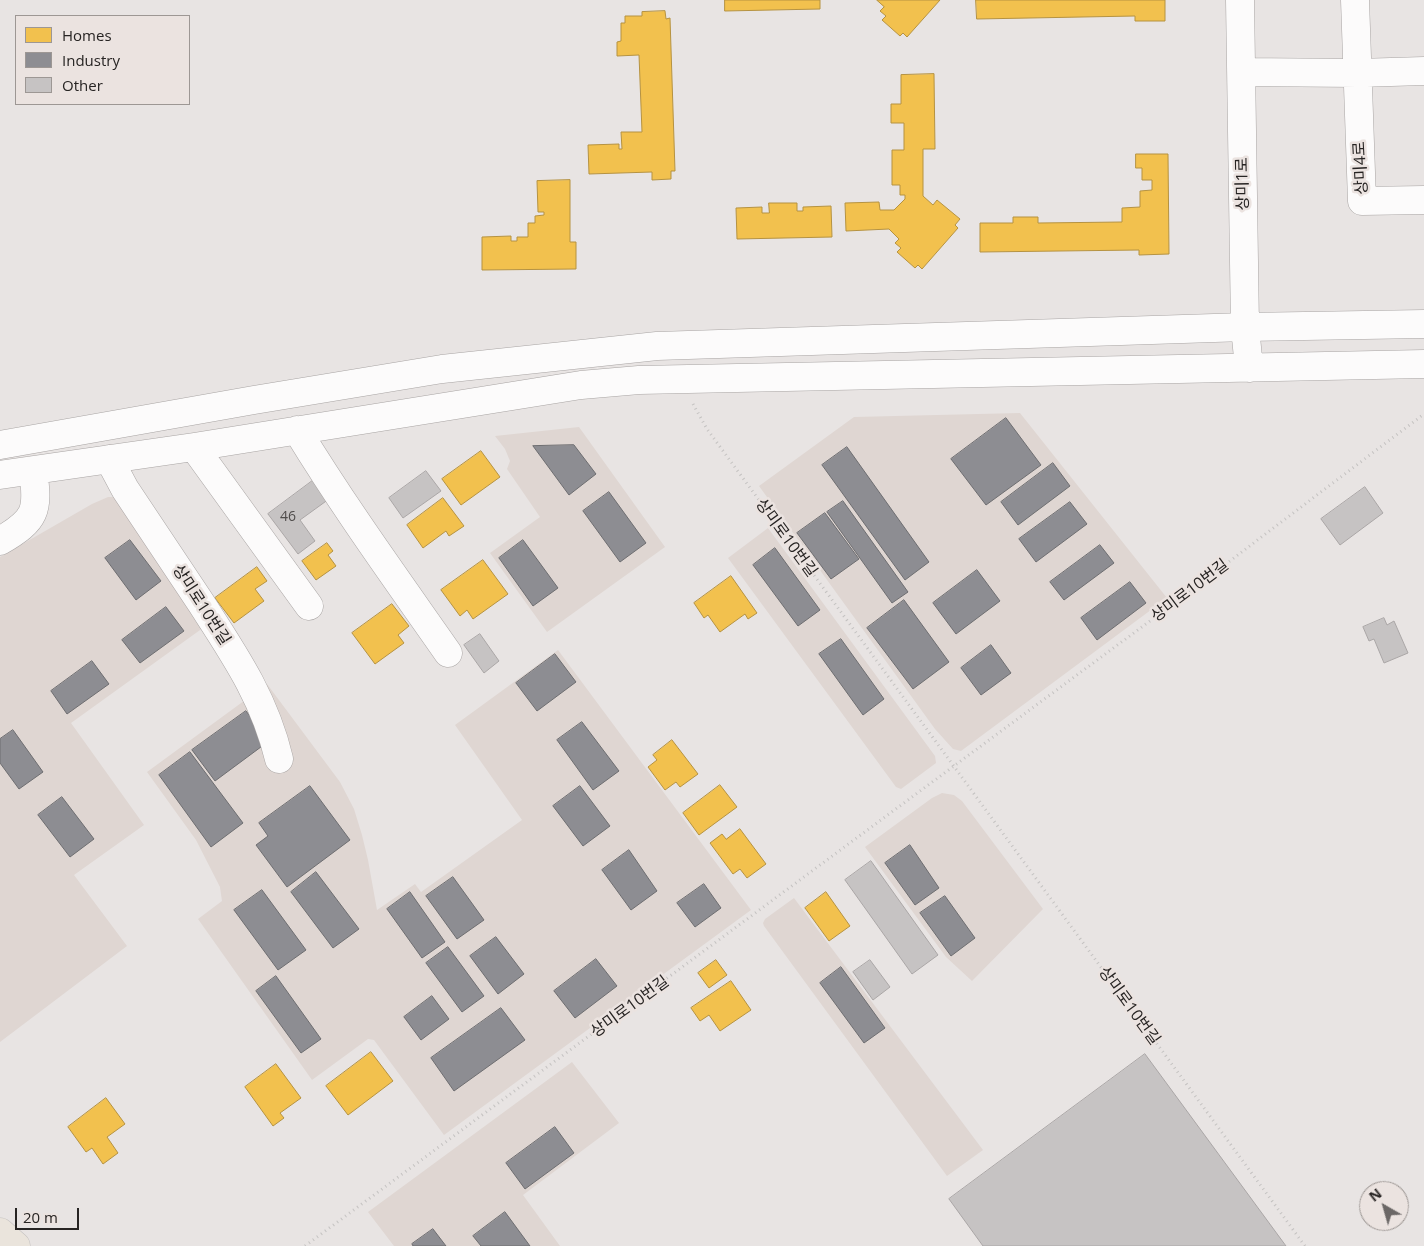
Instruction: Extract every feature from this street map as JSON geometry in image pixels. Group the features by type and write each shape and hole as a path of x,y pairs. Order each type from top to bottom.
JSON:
{"main road":[{"path":"0,1232 16,1246"}],"street":[{"name":"상미1로","path":"1240,0 1245,327 1249,368"},
{"name":"상미4로","path":"1355,0 1362,202 1424,200"},
{"path":"1242,72 1358,73 1424,71"},
{"path":"0,445 442,369 638,348 1245,327 1424,324"},
{"path":"0,475 194,447 581,385 682,378 1424,364"},
{"path":"297,430 366,536 448,653"},
{"path":"194,447 309,606"},
{"name":"상미로10번길","path":"109,459 125,489 246,674 265,711 273,733 279,759"},
{"path":"0,541 15,532 32,516 37,496 34,470"}],"path":[{"name":"상미로10번길","path":"682,378 690,399 707,429 1305,1246"},
{"name":"상미로10번길","path":"305,1246 1177,601 1424,414"}],"shaded area":[{"path":"1020,413 1167,598 961,751 953,749 935,729 759,486 854,417"},
{"path":"579,427 665,547 547,632 490,553 540,517 507,469 510,461 505,449 495,436"},
{"path":"108,497 116,497 207,625 71,723 144,825 74,875 127,946 0,1042 0,557 92,504"},
{"path":"768,528 935,756 936,763 901,789 896,787 728,558"},
{"path":"558,650 751,910 444,1135 374,1040 368,1039 312,1080 198,919 222,901 220,887 196,840 147,772 267,684 340,782 354,809 368,860 377,910 415,884 421,892 522,820 455,725"},
{"path":"942,793 954,795 962,801 1043,909 972,981 946,957 865,847 932,798"},
{"path":"794,898 983,1150 947,1176 764,926 765,919"},
{"path":"572,1062 619,1123 523,1195 560,1246 394,1246 368,1212"}],"building: Homes":[{"path":"725,0 820,0 820,9 725,11"},
{"path":"877,0 940,0 907,37 903,33 900,36 882,20 886,16 880,11 884,7"},
{"path":"976,0 1165,0 1165,21 1135,21 1135,16 977,19"},
{"path":"665,11 666,19 670,18 675,171 671,171 671,179 652,180 652,172 589,174 588,145 619,144 619,149 622,149 621,132 642,132 639,55 617,56 617,42 621,41 621,23 625,23 625,16 642,16 642,12"},
{"path":"934,74 935,149 923,149 923,196 933,205 937,200 960,219 955,225 958,228 922,269 918,265 915,268 897,252 901,248 895,243 899,239 889,229 846,231 845,203 879,202 880,210 894,210 905,199 905,195 900,195 900,185 892,185 892,150 904,150 904,123 891,123 891,104 901,104 901,75"},
{"path":"1136,154 1168,154 1169,254 1139,255 1139,250 980,252 980,223 1013,223 1013,217 1038,217 1038,223 1122,222 1122,208 1140,207 1140,191 1152,190 1152,180 1142,180 1142,168 1136,168"},
{"path":"570,180 570,242 576,242 576,269 482,270 482,237 511,236 511,241 517,241 517,237 528,237 528,223 535,223 535,216 544,215 544,212 538,212 537,181"},
{"path":"769,203 797,203 797,211 803,211 803,207 831,206 832,237 737,239 736,208 762,207 762,213 769,213"},
{"path":"481,451 500,477 461,505 442,479"},
{"path":"443,498 464,526 449,536 446,531 423,548 407,525"},
{"path":"327,543 333,551 328,555 336,566 316,580 302,561"},
{"path":"483,560 508,594 473,619 467,610 460,616 441,590"},
{"path":"257,567 267,581 255,589 264,601 234,623 215,598"},
{"path":"731,576 757,613 748,619 745,614 720,632 708,615 704,618 694,603"},
{"path":"392,604 409,626 398,635 404,643 375,664 352,633"},
{"path":"672,740 698,774 680,787 676,782 665,790 648,767 657,760 653,755"},
{"path":"720,785 737,807 699,835 683,813"},
{"path":"740,829 766,864 747,878 740,869 733,874 710,843 722,834 726,839"},
{"path":"826,892 850,926 829,941 805,908"},
{"path":"716,960 727,975 709,988 698,973"},
{"path":"731,981 751,1010 720,1031 709,1015 700,1021 691,1008"},
{"path":"371,1052 393,1081 348,1115 326,1086"},
{"path":"276,1064 301,1098 280,1113 284,1118 273,1126 245,1087"},
{"path":"106,1098 125,1124 107,1137 118,1153 103,1164 92,1148 86,1152 68,1127"}],"building: Industry":[{"path":"1006,418 1041,465 986,505 951,459"},
{"path":"574,445 596,474 569,495 533,446"},
{"path":"847,447 929,562 905,580 822,465"},
{"path":"1053,463 1070,486 1018,525 1001,502"},
{"path":"609,492 646,543 620,562 583,511"},
{"path":"843,501 908,592 892,603 827,512"},
{"path":"1070,502 1087,524 1036,562 1019,539"},
{"path":"825,513 859,559 831,579 797,533"},
{"path":"130,540 161,581 136,600 105,558"},
{"path":"523,540 558,588 533,606 499,558"},
{"path":"1100,545 1114,563 1064,600 1050,582"},
{"path":"775,548 820,610 798,626 753,565"},
{"path":"977,570 1000,601 956,634 933,603"},
{"path":"1130,582 1146,603 1097,640 1081,618"},
{"path":"904,600 949,662 913,689 867,628"},
{"path":"166,607 184,631 140,663 122,640"},
{"path":"841,639 884,699 863,715 819,654"},
{"path":"991,645 1011,673 981,695 961,668"},
{"path":"555,654 576,682 537,711 516,683"},
{"path":"92,661 109,684 67,714 51,691"},
{"path":"246,711 269,741 215,781 192,750"},
{"path":"582,722 619,771 593,790 557,740"},
{"path":"13,730 43,772 19,789 0,763 0,739"},
{"path":"190,752 243,823 211,847 159,775"},
{"path":"310,786 350,840 287,887 256,845 268,836 259,823"},
{"path":"580,786 610,826 583,846 553,806"},
{"path":"62,797 94,839 70,857 38,815"},
{"path":"910,845 939,888 915,905 885,863"},
{"path":"629,850 657,891 631,910 602,870"},
{"path":"316,872 359,929 333,948 291,892"},
{"path":"453,877 484,920 457,939 426,896"},
{"path":"704,884 721,908 695,927 677,903"},
{"path":"262,890 306,950 278,970 234,910"},
{"path":"410,892 445,942 422,958 387,909"},
{"path":"945,896 975,938 951,956 920,913"},
{"path":"496,937 524,974 498,994 470,956"},
{"path":"448,947 484,996 462,1012 426,963"},
{"path":"596,959 617,986 575,1018 554,991"},
{"path":"841,967 885,1028 864,1043 820,983"},
{"path":"276,976 321,1039 301,1053 256,991"},
{"path":"432,996 449,1019 421,1040 404,1017"},
{"path":"501,1008 525,1040 454,1091 431,1058"},
{"path":"555,1127 574,1153 525,1189 506,1163"},
{"path":"505,1212 530,1246 481,1246 473,1236"},
{"path":"433,1229 446,1246 413,1246 412,1244"}],"building: Other":[{"path":"426,471 441,491 403,518 389,498"},
{"path":"315,479 329,499 300,520 315,541 298,554 268,514"},
{"path":"1365,487 1383,513 1340,545 1321,519"},
{"path":"1384,618 1387,625 1394,621 1408,653 1384,663 1374,639 1369,641 1363,627"},
{"path":"480,634 499,661 484,673 464,645"},
{"path":"871,861 938,955 912,974 845,880"},
{"path":"870,960 890,987 873,1000 853,972"},
{"path":"1145,1054 1286,1246 983,1246 949,1199"}]}
